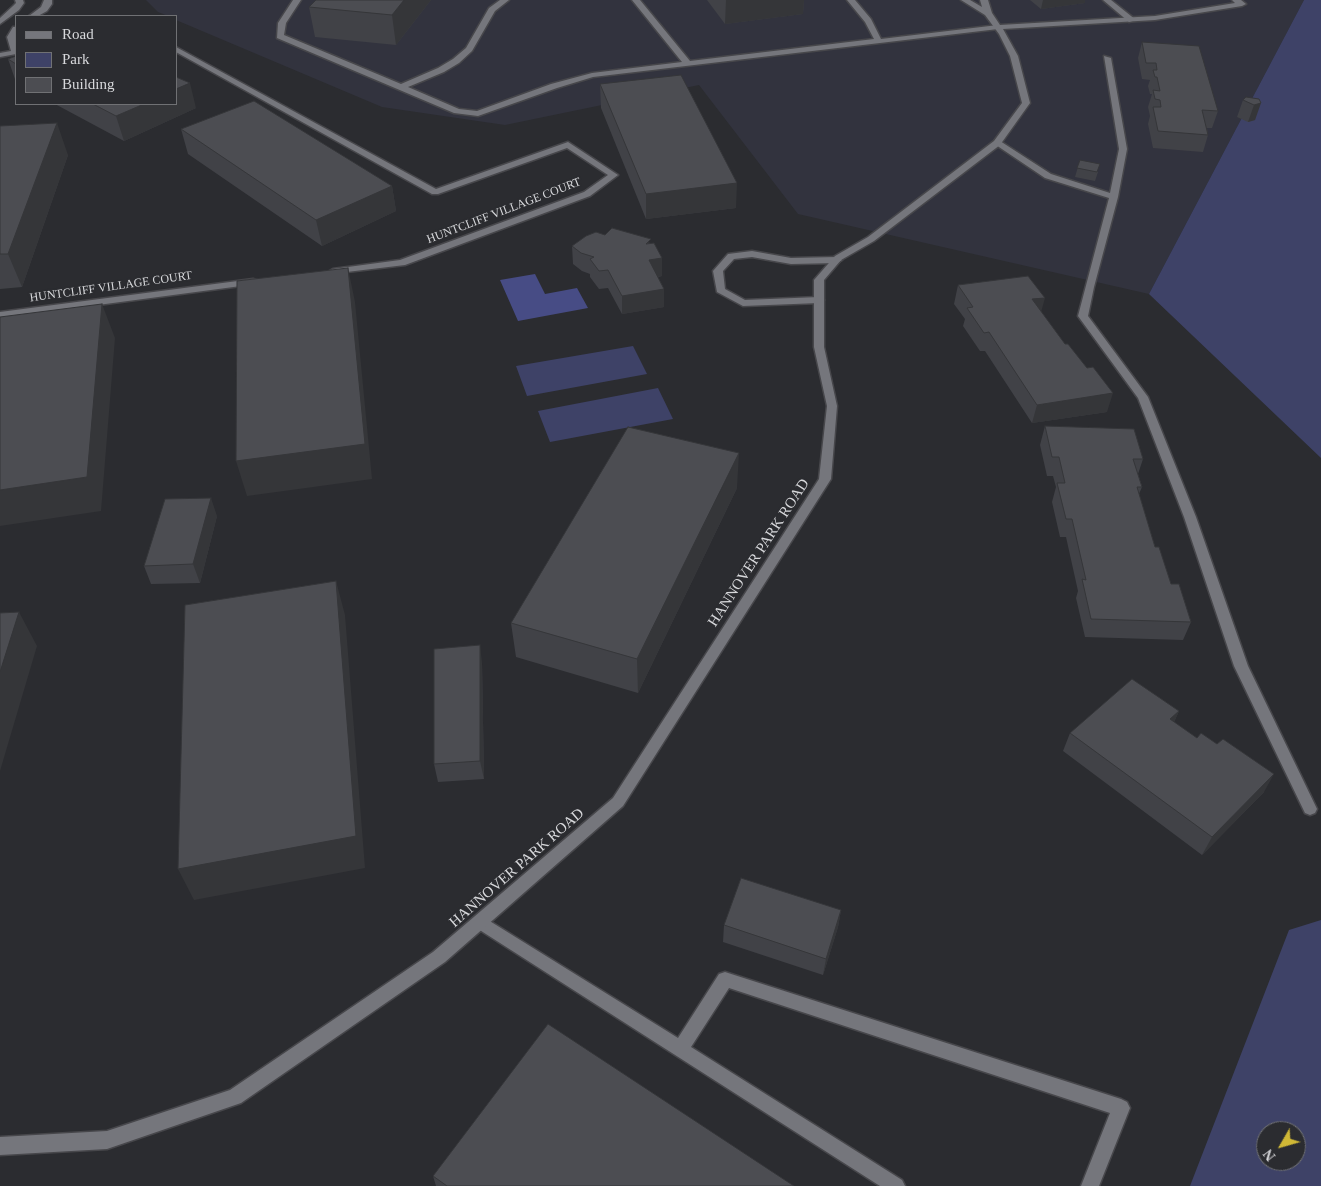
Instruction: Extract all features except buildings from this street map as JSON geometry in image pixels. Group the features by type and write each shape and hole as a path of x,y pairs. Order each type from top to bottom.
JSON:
{"street":[{"path":"0,22 16,8 20,3 19,0"},
{"path":"35,15 44,9 48,4 48,0"},
{"path":"297,0 282,24 280,36 457,111 478,114 554,86 592,75 998,27 1132,20 1188,14 1242,4 1236,0"},
{"path":"401,87 456,62 469,48 492,10 505,0"},
{"path":"636,0 688,64"},
{"path":"850,0 868,21 879,41"},
{"name":"HANNOVER PARK ROAD","path":"965,0 988,13"},
{"name":"HANNOVER PARK ROAD","path":"0,1146 107,1140 235,1097 439,957 618,802 825,479 832,406 820,347 819,280 837,260 872,239 997,143 1026,103 1014,56 988,13 984,0"},
{"path":"1107,0 1132,20"},
{"path":"15,31 11,37 15,49"},
{"name":"HUNTCLIFF VILLAGE COURT","path":"178,50 435,192 568,145 614,175 587,194 402,263 323,273"},
{"path":"0,55 15,52"},
{"path":"1107,58 1123,149 1114,197 1089,287 1083,316 1143,397 1190,517 1241,666 1310,809"},
{"path":"997,143 1048,176 1114,197"},
{"path":"819,300 744,303 720,290 718,272 731,256 738,255 752,254 791,261 837,260"},
{"name":"HUNTCLIFF VILLAGE COURT","path":"0,315 265,280"},
{"path":"480,922 896,1186"},
{"path":"680,1049 725,979 1121,1108 1090,1186"}],"shaded area":[{"path":"146,0 1304,0 1149,294 798,214 699,85 505,125 382,107 178,21 178,15 166,15 158,12"},
{"path":"535,274 545,294 577,288 588,308 518,321 500,280"}],"green space":[{"path":"1304,0 1321,0 1321,458 1149,294"},
{"path":"633,346 647,374 527,396 516,366"},
{"path":"658,388 673,419 550,442 538,411"},
{"path":"1321,920 1321,1186 1190,1186 1289,930"}]}
